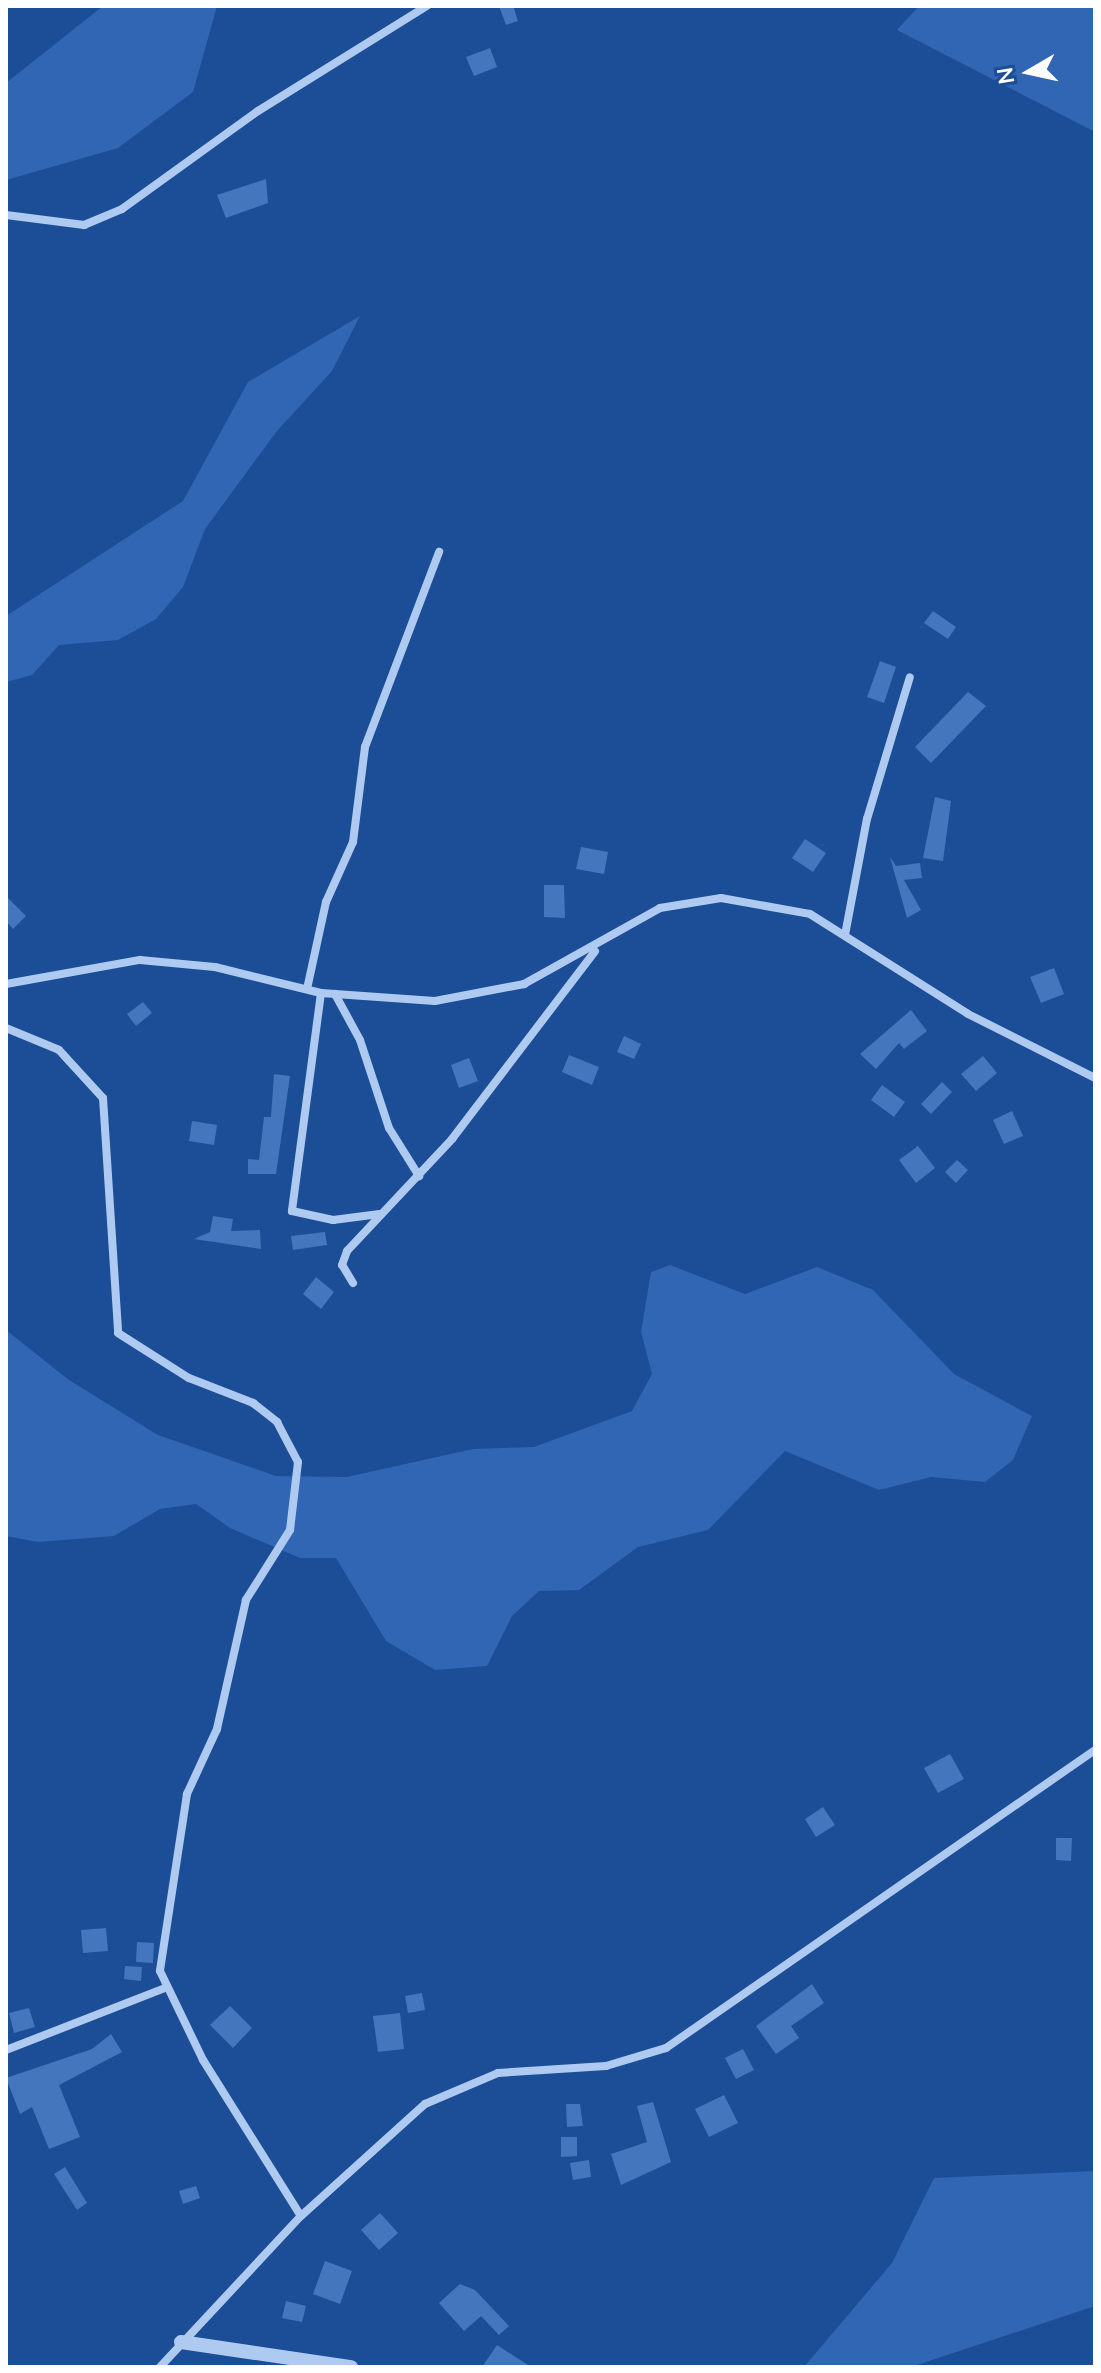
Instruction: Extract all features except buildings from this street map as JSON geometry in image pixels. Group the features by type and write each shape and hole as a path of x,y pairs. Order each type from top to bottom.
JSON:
{"street":[{"path":"6,215 84,225 122,209 258,111 427,6"},
{"path":"307,989 326,902 353,842 365,747 439,552"},
{"path":"845,935 867,819 910,677"},
{"path":"6,984 140,960 321,993 435,1001 485,994 524,984 596,948 660,908 721,898 810,914 968,1014 1095,1078"},
{"path":"353,1283 342,1265 347,1251 419,1176 596,948"},
{"path":"321,993 292,1211 333,1220 384,1212"},
{"path":"335,994 360,1040 389,1128 419,1176"},
{"path":"6,1028 59,1050 103,1098 118,1333 189,1378 253,1403 277,1422 298,1462 290,1530 246,1600 217,1729 184,1804 160,1933 165,1988 301,2216"},
{"path":"160,2367 301,2216 415,2113 458,2085 498,2073 606,2066 666,2048 1095,1750"},
{"path":"6,2050 165,1988"},
{"path":"181,2342 351,2367"}],"shaded area":[{"path":"103,6 217,6 193,92 118,148 6,180 6,83"},
{"path":"919,6 1095,6 1095,132 897,30"},
{"path":"360,316 332,371 277,431 205,529 183,587 156,619 118,640 59,645 32,675 6,682 6,616 183,501 248,382"},
{"path":"670,1265 745,1294 817,1267 873,1290 954,1374 1032,1416 1013,1460 985,1482 931,1477 879,1490 785,1451 708,1530 638,1547 579,1590 539,1591 512,1616 487,1666 435,1670 386,1641 336,1558 300,1558 230,1528 196,1504 160,1509 114,1536 38,1542 6,1536 6,1330 69,1380 158,1435 276,1476 347,1477 473,1449 534,1447 632,1411 652,1374 641,1332 651,1272"},
{"path":"1095,2171 1095,2306 911,2367 804,2367 892,2263 934,2178"}]}
